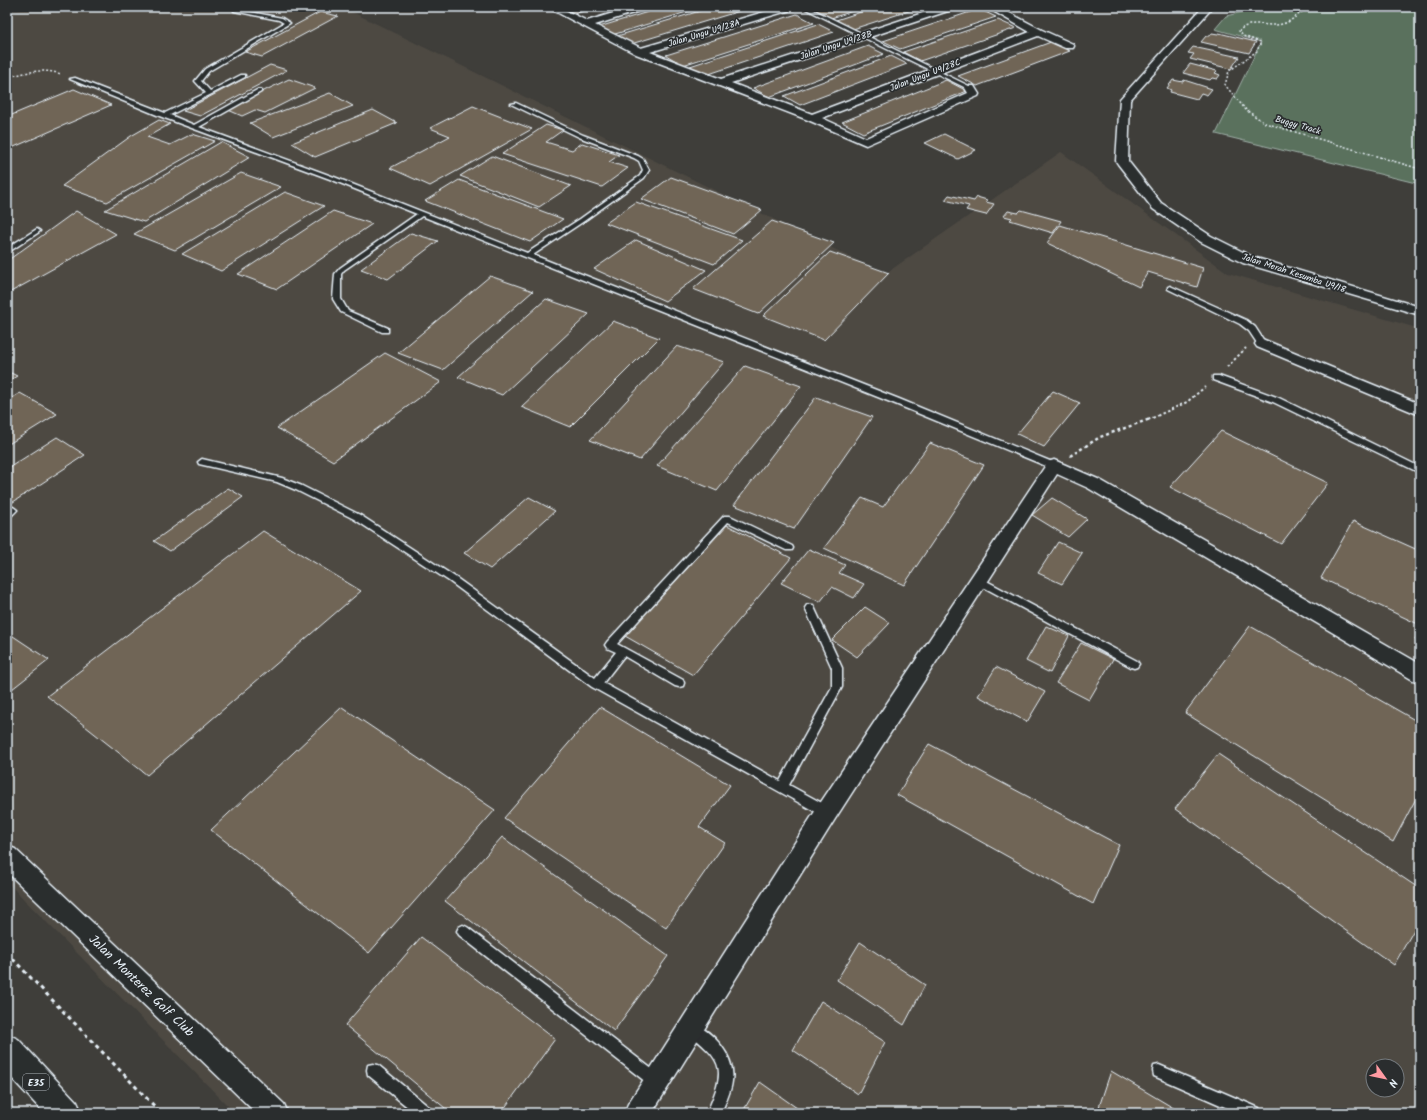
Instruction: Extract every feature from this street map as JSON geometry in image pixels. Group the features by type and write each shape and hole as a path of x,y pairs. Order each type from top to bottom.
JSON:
{"highway":[{"name":"E35","path":"7,1050 66,1113"}],"street":[{"path":"552,7 640,52 812,118 866,142 974,94 970,88"},
{"path":"587,24 643,7"},
{"name":"Jalan Ungu U9/28A","path":"640,52 791,7"},
{"name":"Jalan Ungu U9/28B","path":"721,83 951,7"},
{"path":"992,7 1038,32 1069,46"},
{"name":"Jalan Merah Kesumba U9/18","path":"1208,7 1125,99 1122,161 1157,206 1206,240 1248,260 1420,311"},
{"name":"Jalan Ungu U9/28C","path":"812,118 1038,32"},
{"path":"1262,344 1420,410"},
{"path":"637,1113 827,812 1054,466 1094,484 1420,674"},
{"name":"Jalan Monterez Golf Club","path":"7,857 275,1113"}],"lane":[{"path":"804,7 934,72 970,88"},
{"path":"208,93 198,81 207,70 288,23 280,19 236,10"},
{"path":"164,116 243,76"},
{"path":"72,79 164,116 422,213 1054,466"},
{"path":"194,127 259,91"},
{"path":"514,104 581,136 636,157 641,160 646,170 642,178 582,220 528,255"},
{"path":"385,330 345,312 337,299 338,274 342,269 422,213"},
{"path":"7,250 37,231"},
{"path":"1170,288 1243,322 1252,329 1262,344"},
{"path":"1216,378 1276,400 1420,470"},
{"path":"202,462 279,480 299,488 357,517 452,579 596,684 827,812"},
{"path":"679,683 610,644 727,518 789,548"},
{"path":"979,581 1134,664"},
{"path":"782,788 836,687 837,668 810,608"},
{"path":"596,684 623,651"},
{"path":"463,931 657,1082"},
{"path":"691,1028 713,1045 725,1062 726,1080 714,1113"},
{"path":"374,1070 425,1113"},
{"path":"1159,1071 1254,1113"}],"path":[{"name":"Buggy Track","path":"1309,7 1287,23 1279,25 1251,22 1242,27 1239,31 1243,36 1261,42 1257,51 1229,71 1225,85 1246,110 1265,123 1420,169"},
{"path":"1414,7 1420,8"},
{"path":"7,78 38,70 53,71"},
{"path":"1054,466 1100,437 1138,424 1187,402 1216,378 1251,343 1262,344"},
{"path":"7,953 161,1113"}],"shaded area":[{"path":"30,7 342,7 885,274 1061,152 1228,273 1420,329 1420,1113 235,1113 7,882 7,15"}],"green space":[{"path":"1263,7 1420,7 1420,184 1216,134 1261,42 1215,29 1226,16"}],"building":[{"path":"563,7 596,7 574,14"},
{"path":"664,7 703,7 612,35 599,27"},
{"path":"713,7 753,7 631,44 617,36"},
{"path":"820,7 866,7 831,18 814,9"},
{"path":"876,7 921,7 853,29 836,20"},
{"path":"979,9 996,17 900,49 883,41"},
{"path":"320,12 338,16 262,57 245,52"},
{"path":"797,14 814,23 683,65 666,55"},
{"path":"998,20 1016,28 920,61 903,52"},
{"path":"818,24 834,32 706,75 690,66"},
{"path":"1212,33 1219,33 1256,42 1249,53 1201,42 1206,36 1210,36"},
{"path":"1051,42 1070,51 977,86 958,76"},
{"path":"868,46 884,54 769,97 753,88"},
{"path":"1193,47 1239,57 1231,69 1190,59 1194,54 1188,53"},
{"path":"891,56 907,64 800,105 784,96"},
{"path":"1190,64 1217,71 1215,73 1220,75 1217,79 1212,78 1210,80 1183,73"},
{"path":"270,65 287,70 200,116 183,111"},
{"path":"289,79 315,88 265,113 255,110 242,116 226,109"},
{"path":"946,80 967,91 863,133 842,122"},
{"path":"1173,80 1183,82 1184,80 1212,89 1207,95 1201,93 1197,99 1170,92 1171,90 1167,88"},
{"path":"74,89 111,105 7,150 7,117"},
{"path":"330,93 353,106 273,137 250,123"},
{"path":"473,106 532,129 430,186 390,168 450,136 430,128"},
{"path":"373,110 397,123 315,157 292,143"},
{"path":"159,120 170,124 147,137 170,145 192,134 215,141 107,202 62,186 131,136"},
{"path":"546,125 563,130 546,142 572,150 582,143 619,155 609,162 628,168 602,187 502,154"},
{"path":"944,134 976,150 958,159 925,143"},
{"path":"221,142 250,157 144,222 105,210"},
{"path":"492,156 571,186 539,207 460,176"},
{"path":"241,173 281,187 175,250 134,234"},
{"path":"671,177 762,210 733,234 641,199"},
{"path":"459,180 563,219 530,242 425,201"},
{"path":"285,192 324,206 221,271 182,254"},
{"path":"949,195 974,201 977,197 994,204 986,215 966,210 969,206 945,200"},
{"path":"636,202 742,240 714,264 606,223"},
{"path":"1021,210 1061,221 1053,233 1010,220 1012,218 1004,216 1008,211 1018,213"},
{"path":"76,211 116,234 7,294 7,261"},
{"path":"333,211 372,224 277,289 238,274"},
{"path":"772,221 834,243 758,314 693,289"},
{"path":"1060,225 1203,268 1197,287 1148,272 1139,287 1047,243"},
{"path":"411,233 438,241 388,279 361,269"},
{"path":"636,240 706,270 665,301 594,269"},
{"path":"830,252 889,273 824,340 763,316"},
{"path":"490,276 533,291 443,370 398,353"},
{"path":"546,299 589,314 502,395 458,377"},
{"path":"613,321 659,338 570,427 521,407"},
{"path":"677,346 724,362 640,460 590,440"},
{"path":"385,353 441,382 333,461 277,428"},
{"path":"745,366 801,386 717,491 657,466"},
{"path":"7,371 17,376 7,382"},
{"path":"1053,391 1080,403 1044,447 1017,434"},
{"path":"20,393 57,414 7,445 7,401"},
{"path":"816,397 872,417 794,529 734,505"},
{"path":"1221,431 1328,483 1281,544 1170,487"},
{"path":"57,437 85,455 7,506 7,469"},
{"path":"930,443 984,465 904,585 824,548 862,498 883,507"},
{"path":"228,488 243,497 170,551 154,541"},
{"path":"529,497 555,511 490,569 464,553"},
{"path":"1052,498 1087,519 1068,537 1032,515"},
{"path":"1353,521 1420,551 1420,625 1321,578"},
{"path":"727,525 791,558 693,675 625,636"},
{"path":"263,531 361,591 147,775 47,696"},
{"path":"1058,542 1082,553 1062,584 1038,573"},
{"path":"809,549 845,565 839,573 864,584 854,598 832,587 820,602 781,583"},
{"path":"865,607 890,623 857,657 832,640"},
{"path":"1046,626 1069,636 1050,673 1026,661"},
{"path":"1250,626 1420,723 1420,791 1393,842 1185,713"},
{"path":"1420,629 1420,642 1415,640"},
{"path":"7,632 49,660 7,693"},
{"path":"1081,643 1113,659 1089,700 1056,683"},
{"path":"996,667 1045,692 1027,722 978,696"},
{"path":"342,707 495,810 369,953 211,830"},
{"path":"600,707 730,785 699,827 725,843 666,928 504,818"},
{"path":"929,744 1119,845 1093,904 897,795"},
{"path":"1218,754 1420,889 1420,919 1394,965 1175,809"},
{"path":"502,837 668,956 614,1031 445,901"},
{"path":"421,937 555,1039 501,1113 451,1113 345,1025"},
{"path":"860,942 925,985 904,1025 837,980"},
{"path":"821,1001 885,1042 858,1094 793,1050"},
{"path":"1111,1071 1182,1113 1097,1113"},
{"path":"760,1082 804,1113 742,1113"}]}
